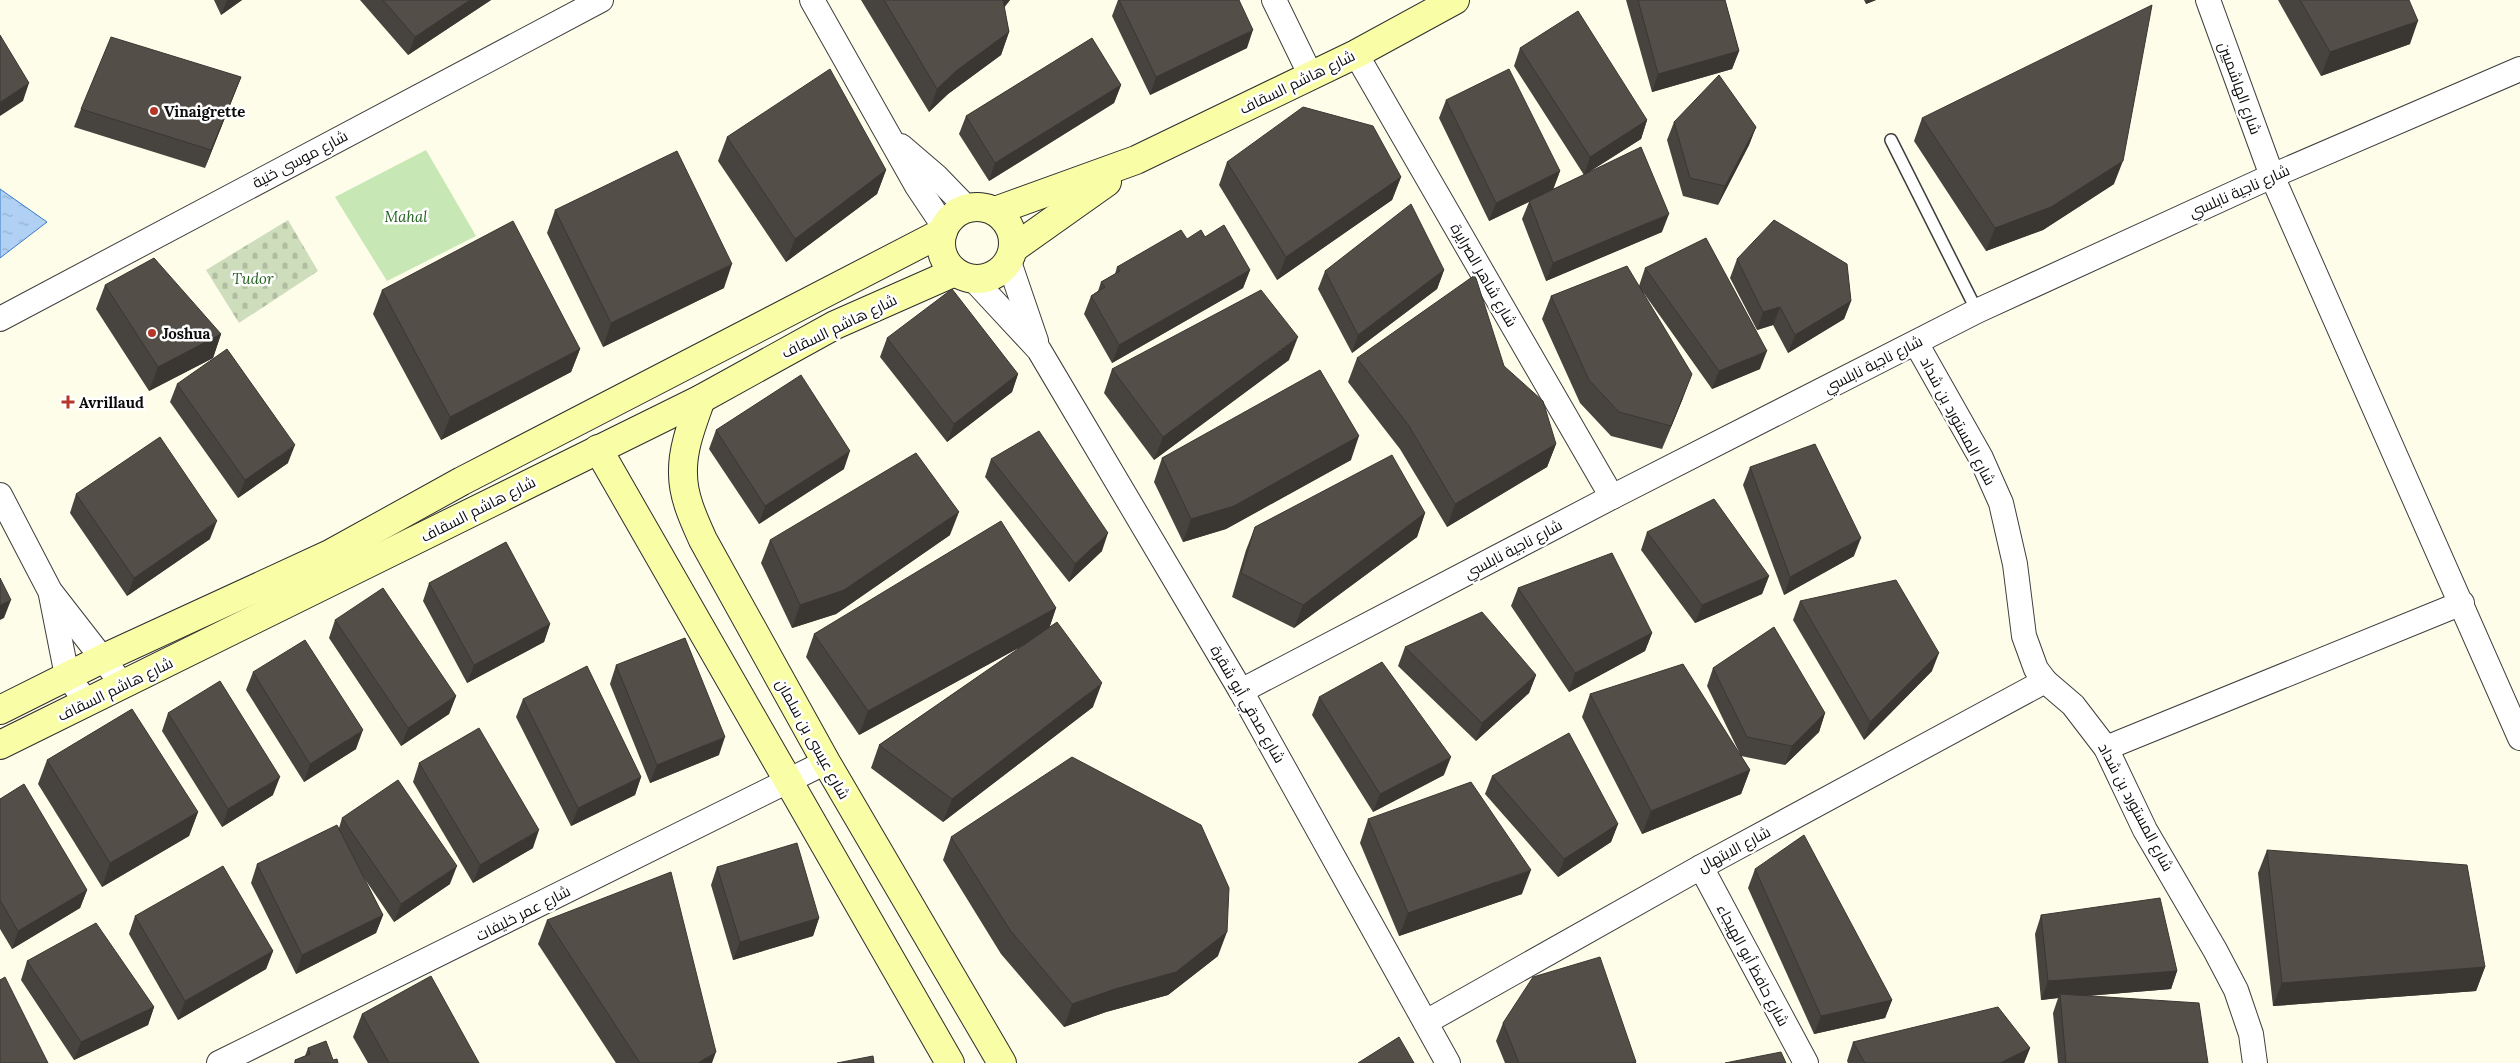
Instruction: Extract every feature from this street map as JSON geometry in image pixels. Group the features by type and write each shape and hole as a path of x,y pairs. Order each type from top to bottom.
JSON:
{"street":[{"name":"شارع موسى خنية","path":"0,319 601,0"},
{"path":"812,0 892,138 917,186 944,230"},
{"path":"1274,0 1311,76"},
{"name":"شارع هاشم السقاف","path":"995,211 1136,160 1356,54 1455,0"},
{"name":"شارع الهاشميين","path":"2208,0 2272,176 2414,502 2462,602 2520,738"},
{"name":"شارع شاهر الصرايرة","path":"1356,54 1612,497"},
{"name":"شارع ناجية نابلسي","path":"1241,691 1612,497 1916,343 1977,310 2272,176 2520,68"},
{"path":"892,138 936,176 967,208"},
{"name":"شارع هاشم السقاف","path":"1012,255 1136,160"},
{"path":"982,207 995,211 1006,221 1013,233 1012,255 1000,272 988,278 964,276 942,254 944,230 954,216 967,208 982,207"},
{"name":"شارع هاشم السقاف","path":"0,710 104,658 330,554 471,477 944,230"},
{"name":"شارع صدقي أبو شقرة","path":"1012,255 1039,350"},
{"name":"شارع هاشم السقاف","path":"0,745 701,399 835,325 964,276"},
{"name":"شارع صدقي أبو شقرة","path":"964,276 1039,350 1241,691 1448,1063"},
{"name":"شارع المستورد بن شداد","path":"1916,343 1982,458 1993,482 2008,531 2024,636 2036,669 2045,681 2073,705 2106,748 2146,830 2236,990 2251,1034 2255,1063"},
{"name":"شارع عيسى بن سلمان","path":"701,399 688,440 683,474 689,507 703,540 826,762 1002,1063"},
{"path":"598,449 950,1063"},
{"path":"0,495 50,591 104,658 123,685"},
{"path":"50,591 68,676 87,702"},
{"path":"2106,748 2462,602"},
{"name":"شارع الابتهال","path":"1426,1022 1701,867 2045,681"},
{"name":"شارع عمر خليفات","path":"219,1063 826,762"},
{"name":"شارع حافظ أبو الهيجاء","path":"1701,867 1806,1063"}],"lane":[{"path":"1891,140 1977,310"}],"green space":[{"name":"Mahal","path":"426,150 476,236 387,281 335,197"},
{"name":"Tudor","path":"288,220 318,271 239,323 206,270"}],"water":[{"path":"0,189 47,222 0,258"}],"building":[{"path":"383,0 470,0 415,37"},
{"path":"884,0 1003,0 1009,32 956,71 937,89"},
{"path":"1119,0 1239,0 1253,30 1156,77"},
{"path":"1638,0 1725,0 1739,51 1658,74"},
{"path":"2300,0 2409,0 2418,21 2330,52"},
{"path":"2152,5 2123,161 2051,207 1995,228 1922,118"},
{"path":"1578,11 1647,120 1590,157 1520,48"},
{"path":"0,35 29,83 0,102"},
{"name":"Vinaigrette","path":"111,37 241,77 211,150 81,109"},
{"path":"1092,38 1121,85 995,163 966,116"},
{"path":"830,69 886,170 795,239 727,137"},
{"path":"1509,69 1560,171 1496,203 1446,100"},
{"path":"1719,75 1756,127 1725,186 1690,178 1674,122"},
{"path":"1303,107 1373,126 1401,177 1286,257 1227,162"},
{"path":"1641,147 1669,214 1553,263 1529,201"},
{"path":"677,151 732,264 611,323 555,210"},
{"path":"1411,204 1444,270 1358,335 1325,271"},
{"path":"1774,220 1847,264 1851,301 1795,335 1780,307 1763,312 1737,259"},
{"path":"513,221 580,349 450,417 382,290"},
{"path":"1224,225 1250,270 1119,345 1091,296 1105,287 1101,282 1120,271 1117,267 1181,230 1187,239 1201,230 1205,237"},
{"path":"1706,238 1767,351 1719,371 1645,268"},
{"path":"154,258 221,334 158,367 105,285"},
{"path":"1627,266 1692,374 1671,426 1619,412 1589,380 1551,296"},
{"path":"1475,275 1504,366 1543,401 1556,444 1455,504 1409,426 1357,358"},
{"path":"952,289 1018,374 954,424 887,338"},
{"path":"1261,290 1298,337 1163,437 1112,369"},
{"path":"227,349 295,445 245,480 177,384"},
{"path":"1320,370 1359,436 1234,506 1191,519 1162,458"},
{"path":"801,375 850,451 765,506 716,430"},
{"path":"1039,431 1108,533 1075,564 991,459"},
{"path":"160,437 217,521 134,578 76,494"},
{"path":"1815,444 1861,538 1790,577 1750,467"},
{"path":"916,453 959,512 844,590 800,605 770,540"},
{"path":"1392,455 1425,513 1303,605 1241,573 1255,527"},
{"path":"1714,499 1769,576 1702,605 1647,532"},
{"path":"1001,521 1056,608 868,711 814,634"},
{"path":"506,542 550,624 474,665 429,583"},
{"path":"1612,553 1652,633 1575,673 1518,588"},
{"path":"0,578 11,600 0,605"},
{"path":"1896,580 1939,653 1870,722 1800,601"},
{"path":"383,588 456,696 408,728 335,620"},
{"path":"1482,612 1536,675 1482,723 1405,647"},
{"path":"1057,622 1102,683 952,799 879,745"},
{"path":"1774,627 1825,713 1792,746 1747,737 1713,668"},
{"path":"685,638 725,737 657,765 616,665"},
{"path":"305,640 363,730 310,764 253,672"},
{"path":"1382,662 1451,757 1380,794 1319,697"},
{"path":"1683,664 1750,770 1651,811 1590,694"},
{"path":"587,666 641,777 578,808 523,699"},
{"path":"220,681 280,777 228,809 168,713"},
{"path":"132,709 198,812 110,863 47,760"},
{"path":"479,728 539,830 480,865 419,763"},
{"path":"1569,733 1618,824 1564,859 1492,776"},
{"path":"1072,757 1201,825 1229,888 1227,932 1176,972 1115,989 1072,1004 1010,930 951,837"},
{"path":"398,780 457,866 401,904 342,818"},
{"path":"1471,782 1531,870 1408,913 1368,819"},
{"path":"24,784 87,890 18,931 0,900 0,799"},
{"path":"337,825 383,915 302,955 257,864"},
{"path":"1804,835 1892,1000 1821,1016 1755,869"},
{"path":"797,843 819,918 740,942 717,867"},
{"path":"2267,850 2467,865 2485,967 2282,983"},
{"path":"223,866 273,951 185,1001 135,916"},
{"path":"671,872 716,1052 698,1063 640,1063 547,920"},
{"path":"2160,898 2177,971 2048,981 2041,915"},
{"path":"96,923 154,1007 81,1042 27,961"},
{"path":"1600,957 1636,1062 1519,1063 1503,1023 1533,977"},
{"path":"431,976 479,1063 389,1063 362,1014"},
{"path":"5,977 48,1063 0,1063 0,980"},
{"path":"2060,994 2199,1003 2208,1063 2066,1063"},
{"path":"1998,1007 2030,1048 2000,1063 1865,1063 1853,1042"},
{"path":"1399,1037 1414,1063 1358,1063"},
{"path":"326,1041 333,1060 337,1059 338,1063 296,1063 295,1060 310,1054 308,1048"},
{"path":"1781,1052 1786,1063 1725,1063"},
{"path":"873,1056 874,1063 837,1063"}],"place":[{"name":"Vinaigrette","path":"154,111"},
{"name":"Joshua","path":"152,333"},
{"name":"Avrillaud","path":"68,402"}]}
